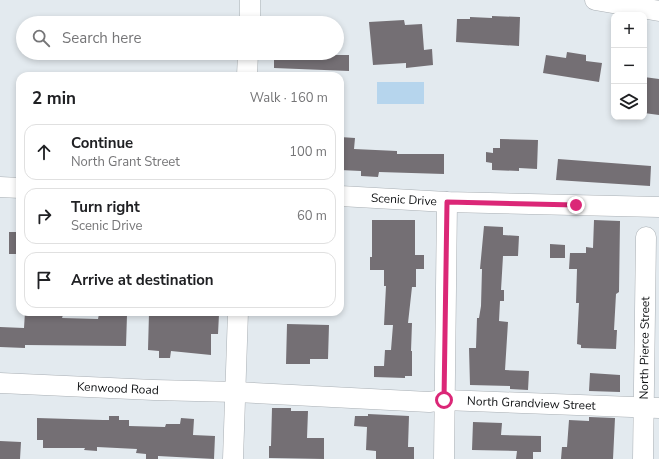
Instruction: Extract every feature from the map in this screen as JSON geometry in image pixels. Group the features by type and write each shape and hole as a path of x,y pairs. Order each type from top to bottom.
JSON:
{"street":[{"path":"250,0 250,16"},
{"path":"595,0 659,12"},
{"path":"247,72 248,60"},
{"path":"0,187 16,188"},
{"name":"Scenic Drive","path":"344,196 447,202 659,206"},
{"path":"444,459 447,202"},
{"name":"North Pierce Street","path":"643,459 652,408 646,237"},
{"path":"233,459 238,316"},
{"name":"Kenwood Road","path":"0,383 236,392"},
{"name":"North Grandview Street","path":"236,392 429,402 444,400 652,408"}],"shaded area":[{"path":"377,82 424,82 424,104 377,104"}],"building":[{"path":"492,16 520,17 519,46 456,42 457,19 470,19 470,17 492,18"},
{"path":"404,20 405,25 422,24 424,50 432,49 433,65 406,68 406,63 373,65 369,22"},
{"path":"567,52 586,55 586,61 602,63 599,82 543,73 546,55 566,58"},
{"path":"344,55 349,55 349,71 274,68 274,60 344,60"},
{"path":"647,77 659,79 659,115 647,113"},
{"path":"344,137 355,138 354,149 397,151 397,154 444,154 444,174 379,172 378,177 361,176 361,171 344,170"},
{"path":"500,139 538,140 537,169 519,168 519,171 492,170 492,163 486,162 486,152 493,153 493,148 500,148"},
{"path":"558,159 651,166 650,186 556,180"},
{"path":"372,220 415,220 415,255 424,255 424,269 416,269 416,287 412,287 408,323 412,323 412,376 405,376 405,378 374,377 374,366 384,366 385,350 391,350 393,325 384,325 386,286 384,286 384,270 370,270 370,257 372,257"},
{"path":"594,220 620,221 619,292 616,294 614,330 617,330 616,349 581,348 581,345 577,344 579,303 576,303 577,269 569,269 570,253 586,253 586,247 593,248"},
{"path":"484,226 503,227 503,235 519,236 518,256 503,256 501,290 504,290 504,301 500,301 499,321 508,322 505,370 529,371 528,390 510,389 510,386 470,385 469,348 476,348 477,318 479,318 481,306 482,269 480,269"},
{"path":"9,232 16,232 16,254 9,254"},
{"path":"550,244 565,245 565,258 550,258"},
{"path":"25,316 63,316 62,318 98,319 99,316 127,316 126,346 25,345 25,348 0,347 0,327 24,328"},
{"path":"149,316 219,316 218,334 211,334 211,355 171,351 170,358 159,358 159,351 148,350"},
{"path":"287,324 329,325 328,359 310,359 310,364 286,364"},
{"path":"590,373 620,375 620,392 589,391"},
{"path":"272,408 291,408 291,411 308,411 307,438 324,438 324,459 269,458 269,446 271,446"},
{"path":"368,414 409,416 408,447 414,447 414,459 376,459 376,451 366,450 367,427 354,426 355,416 368,416"},
{"path":"109,416 119,416 119,420 129,420 129,426 165,427 166,424 180,424 181,418 194,419 193,435 215,436 214,459 158,456 158,459 146,459 146,454 136,453 137,449 97,447 97,451 84,450 85,448 43,448 43,440 37,440 37,418 109,420"},
{"path":"589,417 615,418 613,459 561,459 562,447 567,447 569,420 589,421"},
{"path":"473,422 502,423 501,435 541,436 541,452 533,452 533,459 516,459 517,451 472,450"},
{"path":"0,441 21,442 20,459 0,459"}],"route":[{"path":"444,400 447,202 543,203 576,205"}]}
